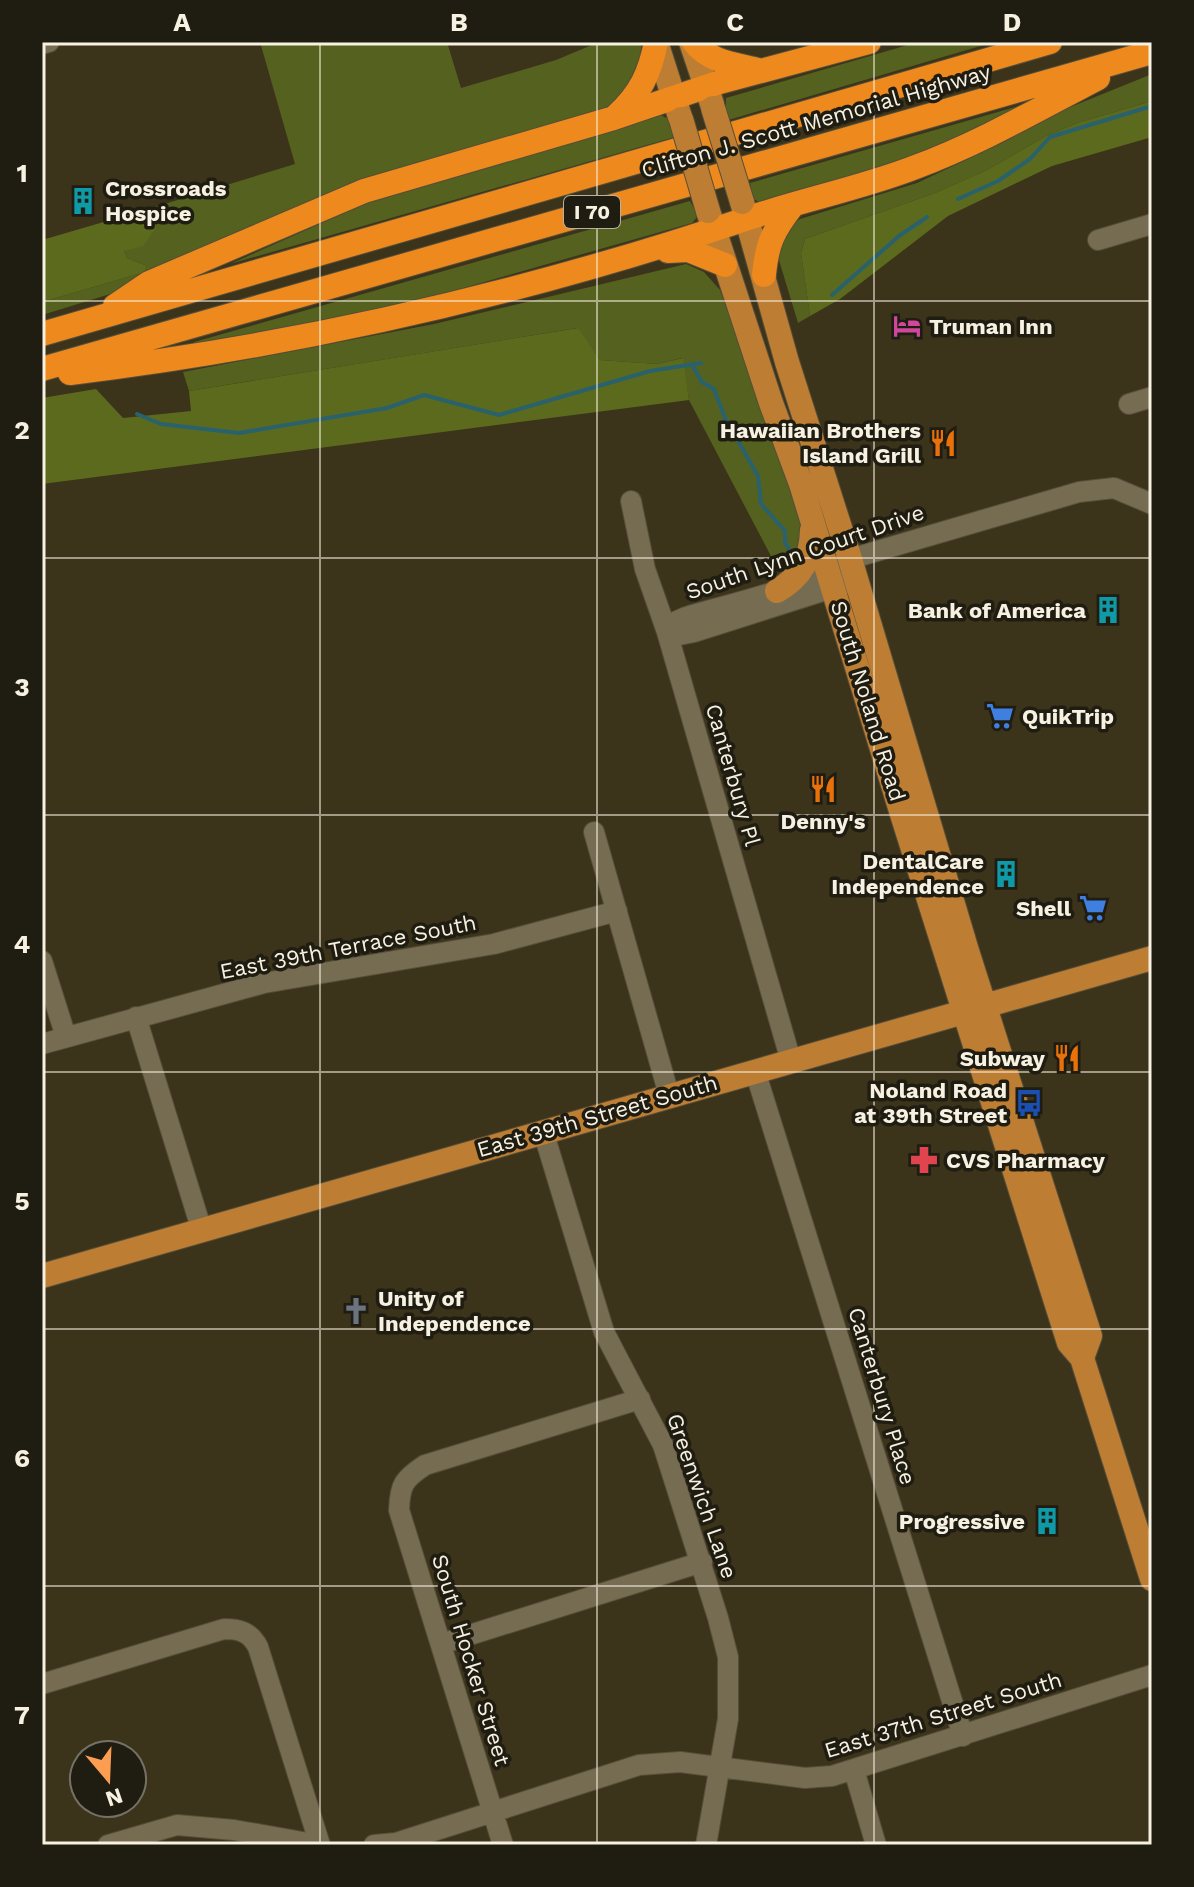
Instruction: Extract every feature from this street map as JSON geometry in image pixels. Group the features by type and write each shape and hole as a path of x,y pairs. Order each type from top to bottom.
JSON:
{"highway":[{"path":"614,118 632,102 647,78 656,42"},
{"path":"693,42 703,53 716,59 760,71"},
{"path":"98,318 149,283 364,191 614,118 677,109 709,97 760,71 869,42"},
{"name":"Clifton J. Scott Memorial Highway","path":"42,334 1050,42"},
{"path":"646,253 711,221 744,210 793,205 949,155 1147,54"},
{"name":"Clifton J. Scott Memorial Highway","path":"42,369 1147,54"},
{"path":"764,275 767,247 774,229 793,205"},
{"path":"42,377 163,362 362,325 461,303 646,253 688,250 725,265"}],"main road":[{"name":"South Noland Road","path":"656,42 725,265 813,524 842,575"},
{"name":"South Noland Road","path":"693,42 764,275 900,808 976,1008 1028,1177 1090,1336 1082,1358 1152,1579"},
{"path":"777,591 791,582 806,565 812,546 813,524"},
{"name":"East 39th Street South","path":"42,1276 1152,958"}],"street":[{"path":"42,44 49,42"},
{"path":"1098,240 1152,224"},
{"path":"1129,404 1152,397"},
{"name":"South Lynn Court Drive","path":"842,575 686,617 677,621 667,632 679,635 694,632 842,575 1079,492 1114,488 1152,504"},
{"name":"Canterbury Pl","path":"631,501 645,569 667,632 791,1061"},
{"path":"594,832 669,1095"},
{"name":"East 39th Terrace South","path":"42,1044 264,983 494,944 617,911"},
{"path":"42,961 66,1037"},
{"path":"136,1017 202,1231"},
{"name":"Canterbury Place","path":"755,1071 963,1736"},
{"name":"Greenwich Lane","path":"543,1131 604,1332 663,1445 702,1562 728,1657 728,1719 706,1845"},
{"name":"South Hocker Street","path":"503,1845 399,1510 401,1489 408,1477 425,1465 640,1399"},
{"path":"441,1644 702,1562"},
{"path":"42,1684 224,1629 240,1629 253,1638 258,1647 320,1845 234,1830 177,1825 108,1845"},
{"name":"East 37th Street South","path":"374,1845 396,1843 639,1765 680,1762 805,1778 832,1776 1152,1675"},
{"path":"854,1770 876,1845"}],"green space":[{"path":"260,42 447,42 461,88 556,60 599,42 641,42 640,61 634,76 614,105 107,295 42,315 42,302 145,272 145,265 127,258 124,251 157,227 148,209 295,164"},
{"path":"918,42 994,42 725,121 726,98"},
{"path":"1152,74 1152,101 1077,123 935,193 805,239 801,253 810,316 798,323 778,257 787,227 800,219 917,183 1004,142 1058,112"},
{"path":"1152,101 1152,137 1052,166 948,216 840,299 810,316 801,253 805,239 935,193 1077,123"},
{"path":"1033,102 928,154 762,203 753,199 750,183"},
{"path":"661,115 670,120 675,137 230,264 387,194"},
{"path":"690,201 698,216 692,223 442,294 380,315 196,349 194,342"},
{"path":"148,209 157,227 143,246 124,251 127,258 145,265 145,272 42,302 42,240"},
{"path":"686,264 704,272 720,290 766,416 802,528 802,557 783,579 689,400 682,358 657,364 600,360 577,328 189,391 183,372 434,324"},
{"path":"578,328 600,360 657,364 683,358 689,400 42,484 42,398 96,389 123,418 191,411 189,391"}],"waterway":[{"path":"958,199 998,181 1030,159 1050,137 1152,106"},
{"path":"832,295 899,236 927,217"},
{"path":"137,414 161,424 239,433 387,408 424,395 499,415 650,371 701,363"},
{"path":"692,365 702,382 714,389 725,418 758,476 761,504 785,531 785,543 795,557"}],"place":[{"name":"Crossroads Hospice","path":"83,201"},
{"name":"Truman Inn","path":"907,326"},
{"name":"Hawaiian Brothers Island Grill","path":"943,443"},
{"name":"Bank of America","path":"1108,610"},
{"name":"QuikTrip","path":"1000,716"},
{"name":"Denny's","path":"823,789"},
{"name":"DentalCare Independence","path":"1006,874"},
{"name":"Shell","path":"1093,908"},
{"name":"Subway","path":"1067,1058"},
{"name":"Noland Road at 39th Street","path":"1029,1103"},
{"name":"CVS Pharmacy","path":"924,1160"},
{"name":"Unity of Independence","path":"356,1311"},
{"name":"Progressive","path":"1047,1521"}]}
